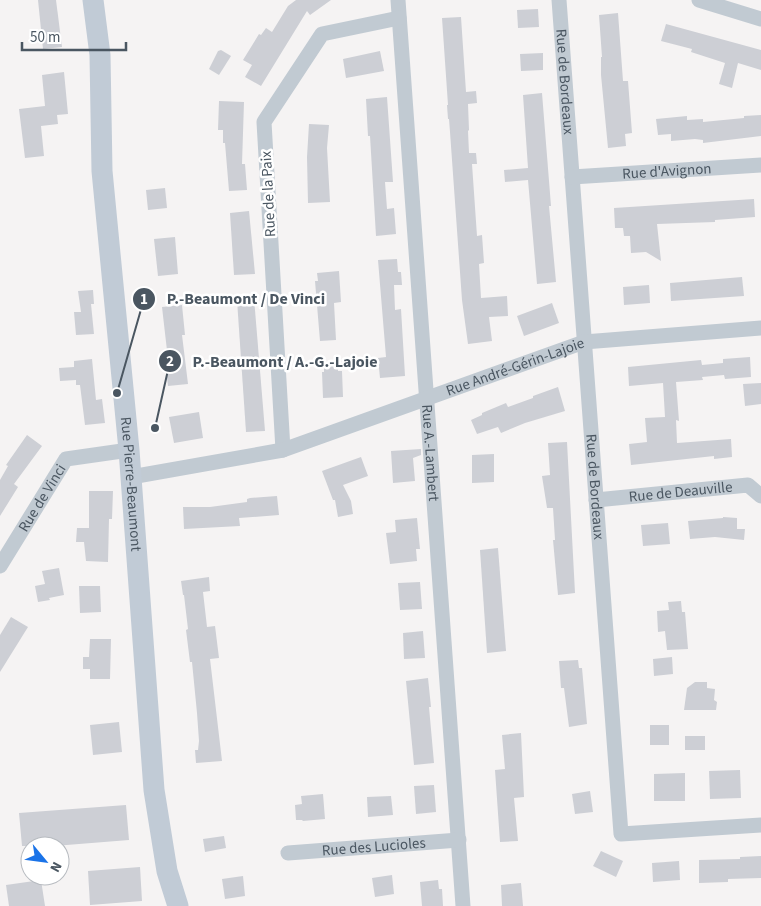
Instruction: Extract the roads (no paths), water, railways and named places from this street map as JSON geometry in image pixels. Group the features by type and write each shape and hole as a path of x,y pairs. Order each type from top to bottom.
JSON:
{"main road":[{"name":"Rue Pierre-Beaumont","path":"93,0 100,55 102,171 129,450 154,790 167,871 178,906"}],"street":[{"name":"Rue A.-Lambert","path":"398,0 464,906"},
{"name":"Rue de Bordeaux","path":"559,0 621,834 761,825"},
{"path":"699,0 761,19"},
{"name":"Rue de la Paix","path":"282,450 264,122 322,34 400,18"},
{"name":"Rue d'Avignon","path":"572,177 761,165"},
{"name":"Rue André-Gérin-Lajoie","path":"131,478 282,450 584,342 761,328"},
{"name":"Rue de Vinci","path":"0,566 66,459 129,450"},
{"name":"Rue de Deauville","path":"596,500 748,485 761,496"},
{"name":"Rue des Lucioles","path":"288,853 459,840"}],"place":[{"name":"P.-Beaumont / De Vinci","path":"117,393"},
{"name":"P.-Beaumont / A.-G.-Lajoie","path":"155,428"}]}
